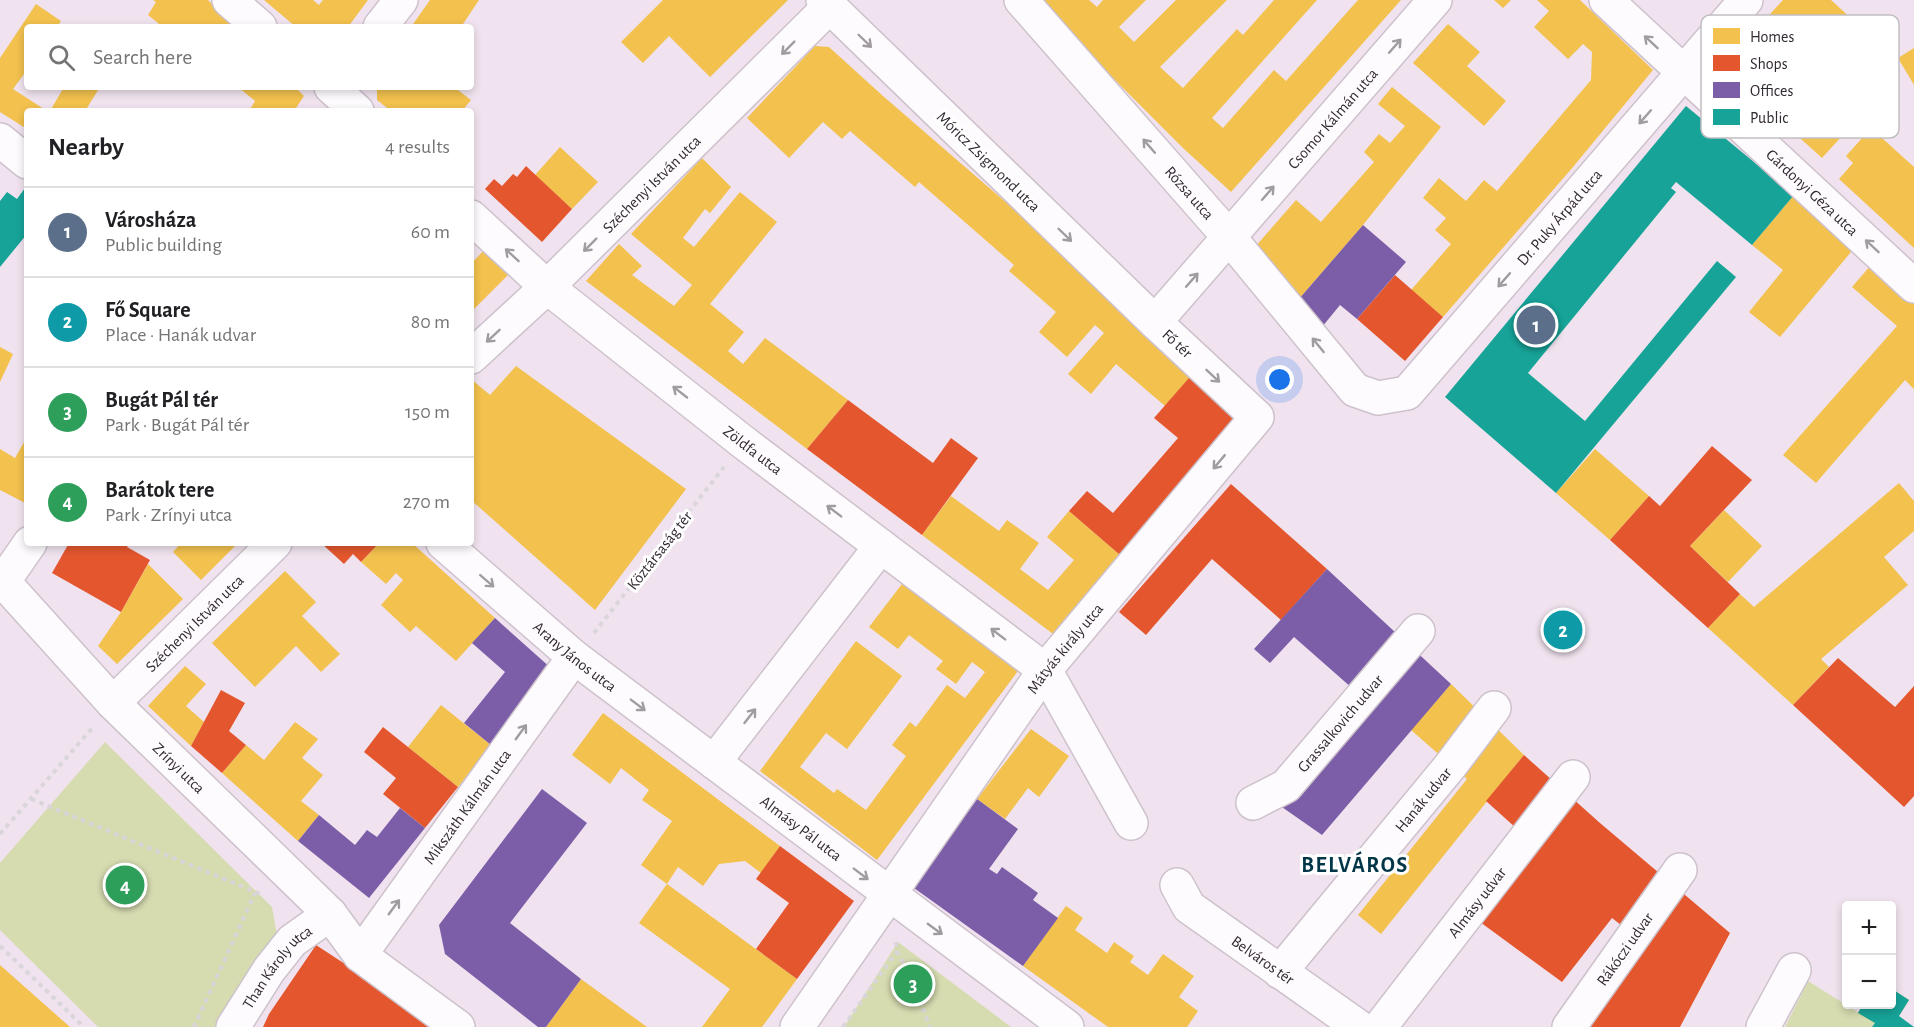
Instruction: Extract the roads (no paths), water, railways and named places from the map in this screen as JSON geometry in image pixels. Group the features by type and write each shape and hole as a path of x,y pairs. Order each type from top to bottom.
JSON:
{"street":[{"path":"229,0 257,24"},
{"path":"382,24 401,0"},
{"name":"Rózsa utca","path":"1021,0 1229,237 1355,390"},
{"name":"Csomor Kálmán utca","path":"1229,237 1435,0"},
{"name":"Gárdonyi Géza utca","path":"1606,0 1701,89"},
{"name":"Dr. Puky Árpád utca","path":"1733,15 1746,0"},
{"name":"Széchenyi István utca","path":"474,354 547,287 826,3"},
{"name":"Móricz Zsigmond utca","path":"826,3 1155,322"},
{"name":"Dr. Puky Árpád utca","path":"1355,390 1378,398 1407,393 1701,53"},
{"path":"329,93 352,108"},
{"name":"Gárdonyi Géza utca","path":"1754,138 1914,286"},
{"path":"0,140 24,160"},
{"name":"Zöldfa utca","path":"474,220 547,287 743,442 1045,670"},
{"name":"Fő tér","path":"1229,237 1155,322 1257,417"},
{"name":"Mátyás király utca","path":"797,1027 1045,670 1257,417"},
{"path":"2,580 28,546"},
{"name":"Széchenyi István utca","path":"113,703 272,546"},
{"name":"Arany János utca","path":"446,546 574,657 714,762"},
{"path":"714,762 881,546"},
{"name":"Zrínyi utca","path":"2,580 113,703 330,914 360,955 458,1027"},
{"name":"Grassalkovich udvar","path":"1253,803 1286,786 1418,632"},
{"name":"Mikszáth Kálmán utca","path":"360,955 574,657"},
{"path":"1045,670 1131,823"},
{"name":"Hanák udvar","path":"1280,972 1451,765 1494,708"},
{"name":"Almásy Pál utca","path":"714,762 1067,1027"},
{"name":"Almásy udvar","path":"1380,1027 1573,777"},
{"name":"Rákóczi udvar","path":"1569,1027 1680,870"},
{"name":"Belváros tér","path":"1177,885 1189,907 1359,1027"},
{"name":"Than Károly utca","path":"233,1027 269,970 292,941 330,914"},
{"path":"1763,1027 1794,970"}],"place":[{"name":"Városháza","path":"1536,325"},
{"name":"Fő Square","path":"1563,630"},
{"name":"Barátok tere","path":"125,885"},
{"name":"Bugát Pál tér","path":"913,984"}],"district":[{"name":"BELVÁROS","path":"1355,864"}]}
